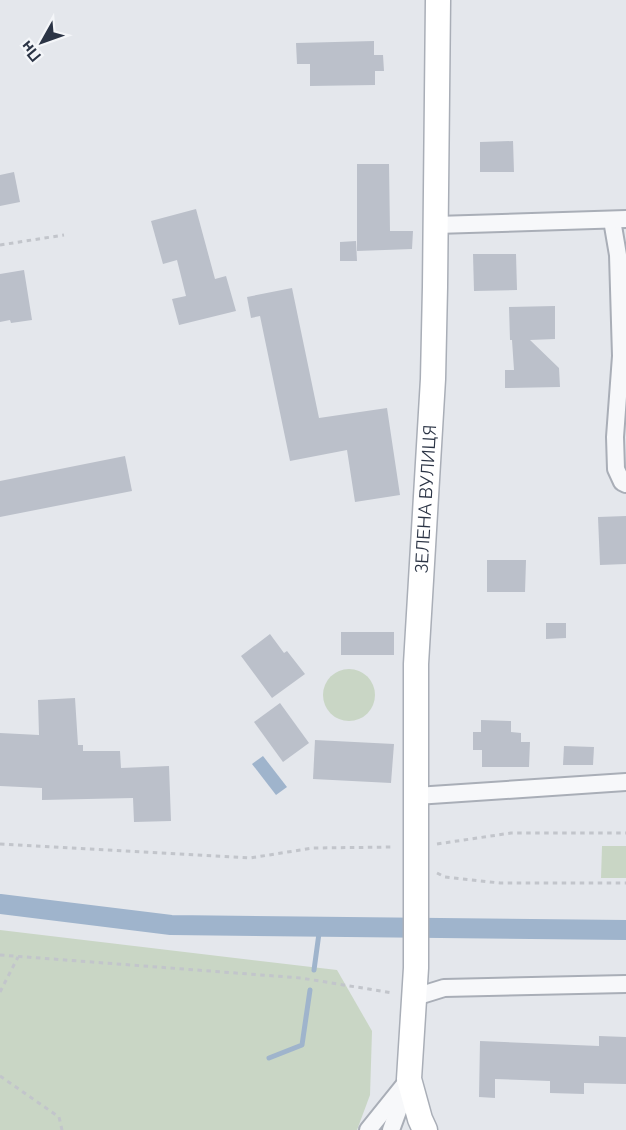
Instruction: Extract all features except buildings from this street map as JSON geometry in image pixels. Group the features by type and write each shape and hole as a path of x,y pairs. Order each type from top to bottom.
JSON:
{"street":[{"name":"ЗЕЛЕНА ВУЛИЦЯ","path":"425,1130 410,1079 416,968 416,664 433,379 438,0"},
{"path":"436,225 619,219 621,356 615,437 616,469 622,482 626,484"},
{"path":"416,796 626,782"},
{"path":"415,997 444,988 626,984"},
{"path":"368,1130 410,1079"},
{"path":"391,1130 410,1079"}],"path":[{"path":"0,245 64,235"},
{"path":"0,844 250,858 313,848 415,854 511,833 626,833"},
{"path":"415,854 445,877 500,883 626,883"},
{"path":"0,955 301,978 415,997"},
{"path":"0,992 18,957"},
{"path":"0,1076 59,1117 62,1130"}],"green space":[{"path":"349,669 359,671 367,677 373,685 375,695 373,705 367,713 359,719 349,721 339,719 331,713 325,705 323,695 325,685 331,677 339,671"},
{"path":"602,846 626,846 626,878 601,878"},
{"path":"0,930 337,970 372,1031 370,1095 357,1130 0,1130"}],"water":[{"path":"263,756 287,787 276,795 252,764"}],"waterway":[{"path":"0,904 171,925 626,930"},
{"path":"314,970 320,926"},
{"path":"269,1058 302,1045 310,990"}]}
